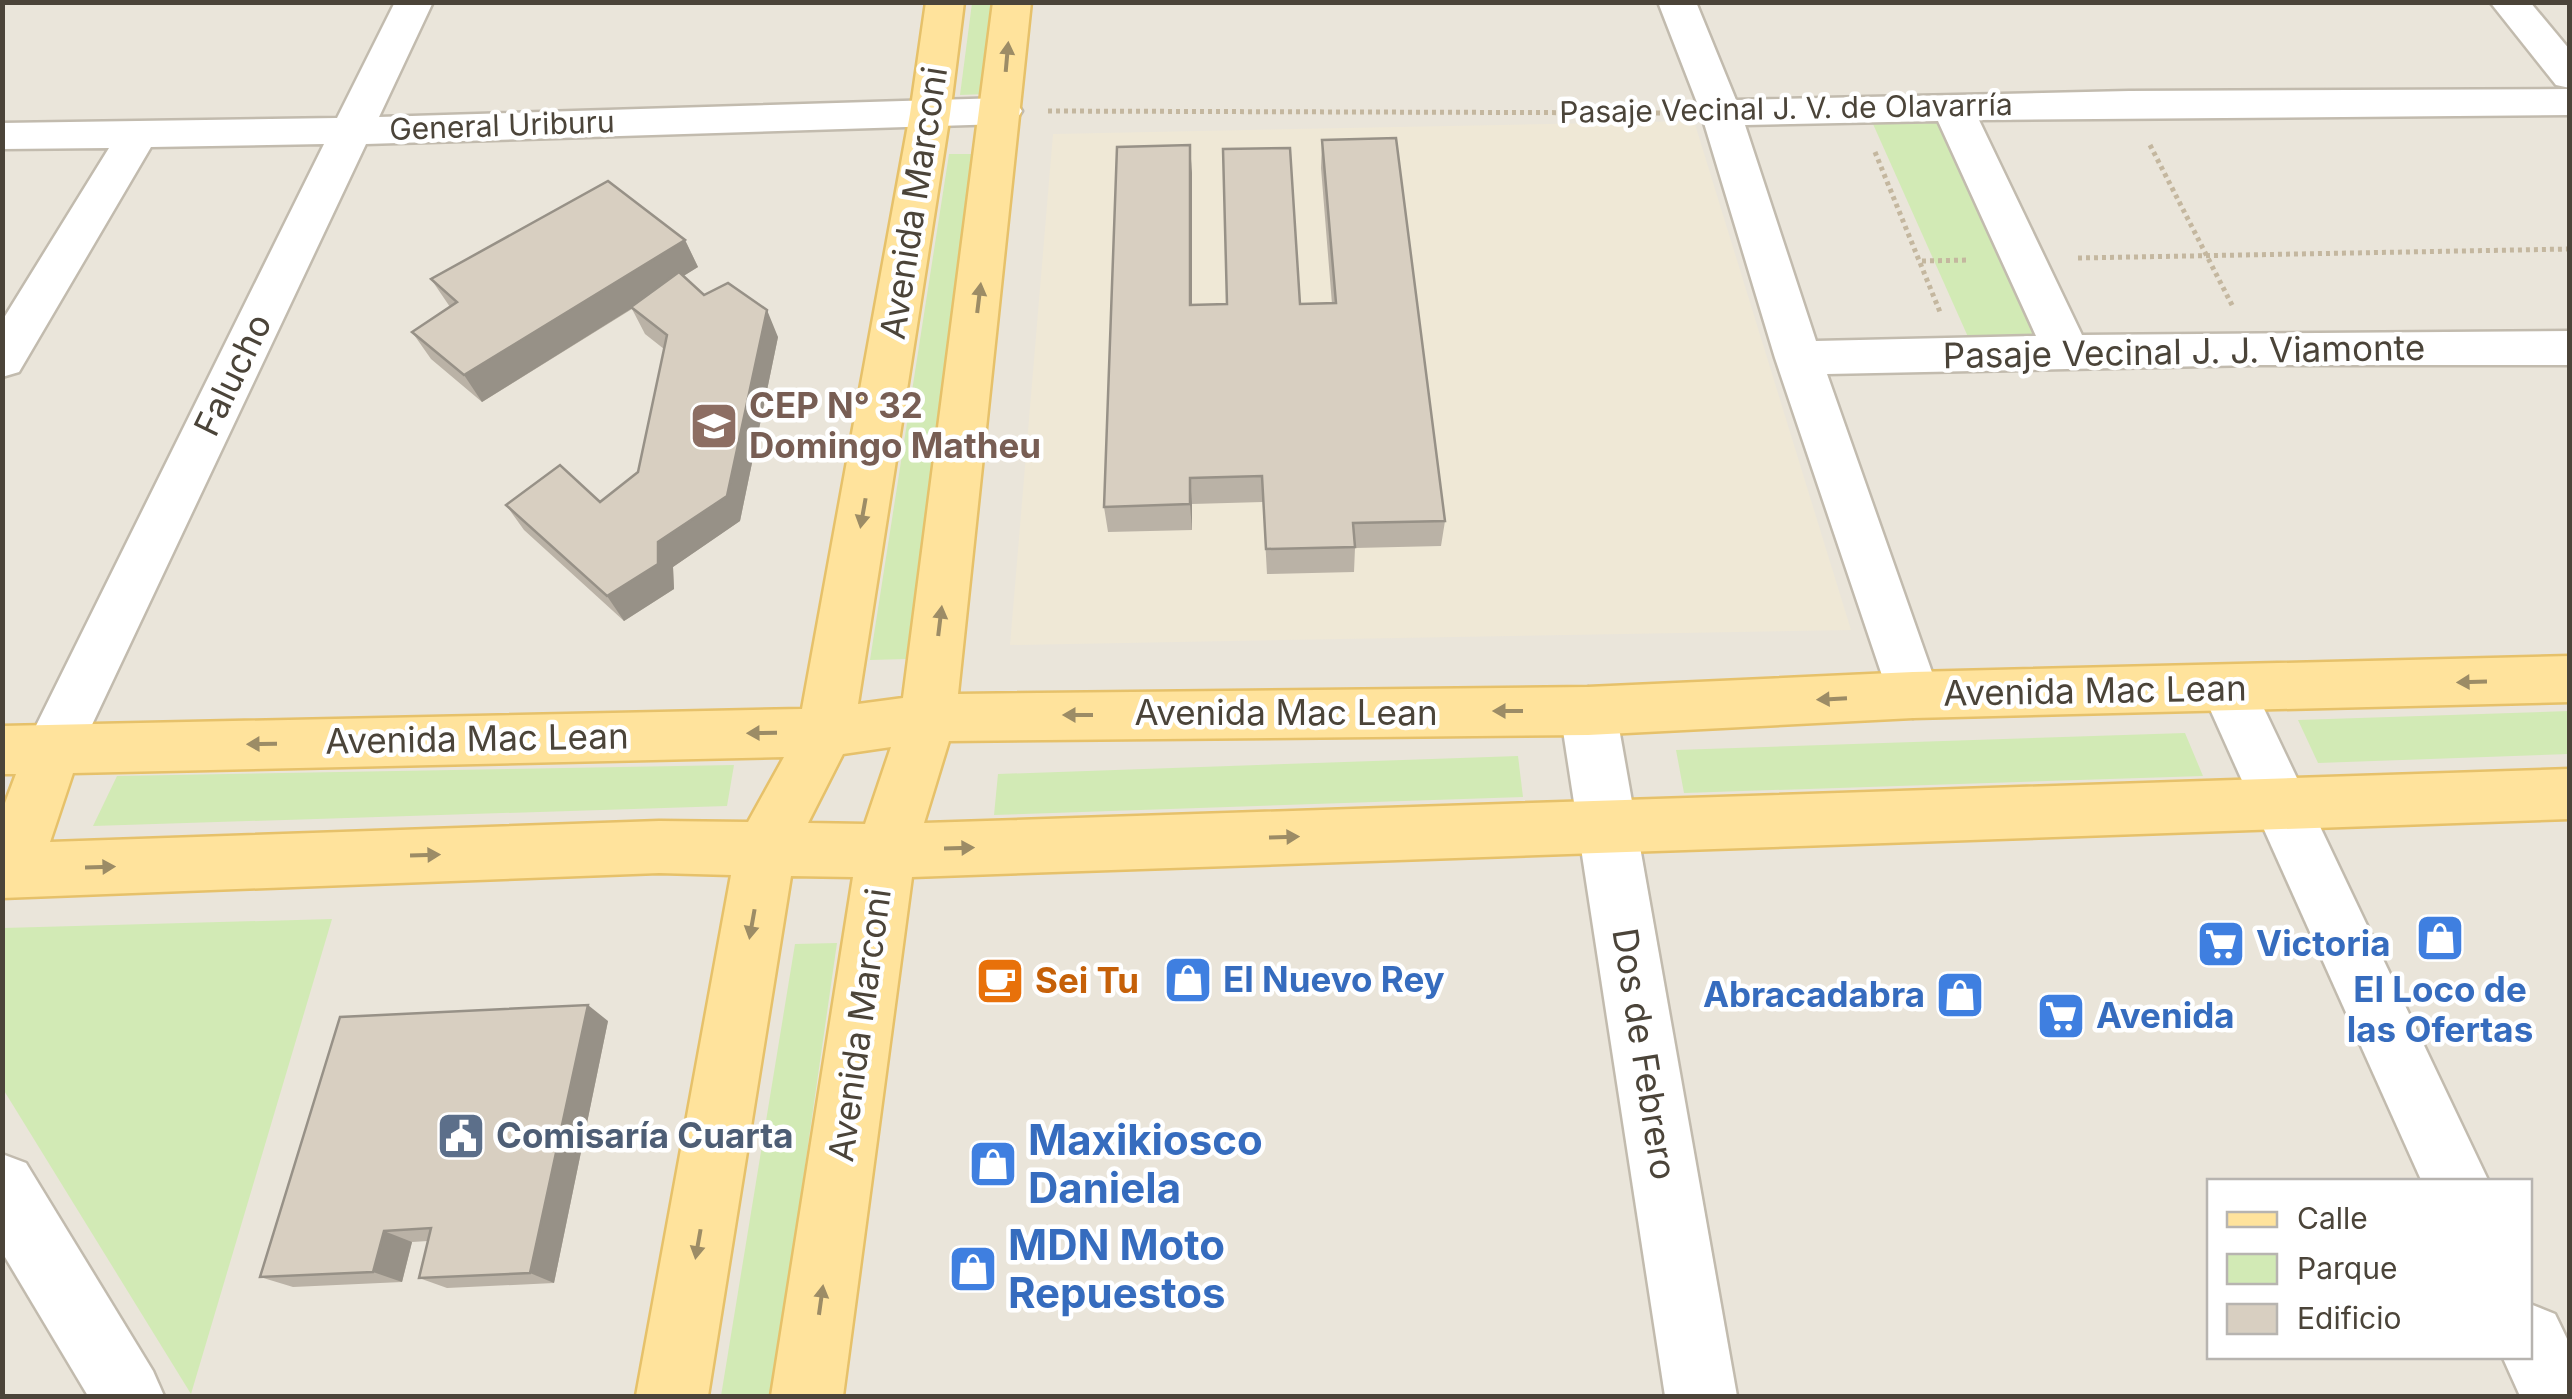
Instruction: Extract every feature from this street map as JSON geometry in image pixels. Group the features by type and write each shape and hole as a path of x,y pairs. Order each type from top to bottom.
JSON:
{"main road":[{"name":"Avenida Marconi","path":"672,1396 766,846 826,732 946,2"},
{"name":"Avenida Marconi","path":"807,1396 886,851 928,718 1012,2"},
{"name":"Avenida Mac Lean","path":"28,749 826,732 928,718 1588,711 1913,695 2570,679"},
{"path":"28,749 7,870 766,846 886,851 2570,794"}],"street":[{"name":"Falucho","path":"28,749 352,131 414,2"},
{"path":"1678,2 1721,113 1798,358 1913,695"},
{"path":"2509,2 2570,76"},
{"name":"Pasaje Vecinal J. V. de Olavarría","path":"1721,113 2130,104 2570,102"},
{"path":"1952,107 2066,352"},
{"name":"General Uriburu","path":"2,136 352,131 1002,111"},
{"path":"2,360 139,133"},
{"name":"Pasaje Vecinal J. J. Viamonte","path":"1798,358 2255,348 2570,348"},
{"path":"2228,689 2455,1179"},
{"name":"Dos de Febrero","path":"1588,711 1701,1396"},
{"path":"2,1187 128,1396"},
{"path":"2532,1343 2556,1396"}],"path":[{"path":"2130,104 2255,348"},
{"name":"Pasaje Vecinal J. V. de Olavarría","path":"1002,111 1721,113"},
{"path":"1858,112 1922,260 1956,355"},
{"path":"1922,260 2570,249"}],"shaded area":[{"path":"3,3 2569,3 2569,1396 3,1396"},
{"path":"1694,121 1851,630 1010,645 1053,134"}],"green space":[{"path":"972,3 997,3 987,94 960,95"},
{"path":"1951,121 2061,345 1973,348 1873,124"},
{"path":"949,154 977,154 906,659 870,660"},
{"path":"2569,711 2569,754 2318,763 2298,720"},
{"path":"2185,733 2203,776 1684,793 1676,750"},
{"path":"1518,756 1523,797 994,815 998,774"},
{"path":"734,765 727,806 93,826 117,776"},
{"path":"332,919 191,1394 3,1089 3,928"},
{"path":"837,943 772,1396 721,1396 795,944"}],"building":[{"path":"1396,138 1445,521 1353,523 1355,547 1266,549 1262,476 1190,478 1190,504 1104,507 1117,147 1190,145 1190,305 1227,304 1223,149 1290,148 1300,304 1336,303 1322,140"},
{"path":"608,181 685,240 464,375 412,332 457,302 431,279"},
{"name":"CEP N° 32 Domingo Matheu","path":"679,272 704,295 728,283 767,310 727,496 658,542 658,564 607,596 506,505 560,465 600,502 638,472 667,335 631,307"},
{"name":"Comisaría Cuarta","path":"588,1005 530,1273 419,1278 431,1228 384,1231 373,1272 260,1277 340,1017"}],"place":[{"name":"CEP N° 32 Domingo Matheu","path":"714,426"},
{"name":"El Loco de las Ofertas","path":"2440,938"},
{"name":"Victoria","path":"2221,944"},
{"name":"El Nuevo Rey","path":"1188,980"},
{"name":"Sei Tu","path":"1000,981"},
{"name":"Abracadabra","path":"1960,995"},
{"name":"Avenida","path":"2061,1016"},
{"name":"Comisaría Cuarta","path":"461,1136"},
{"name":"Maxikiosco Daniela","path":"993,1164"},
{"name":"MDN Moto Repuestos","path":"973,1269"}]}
